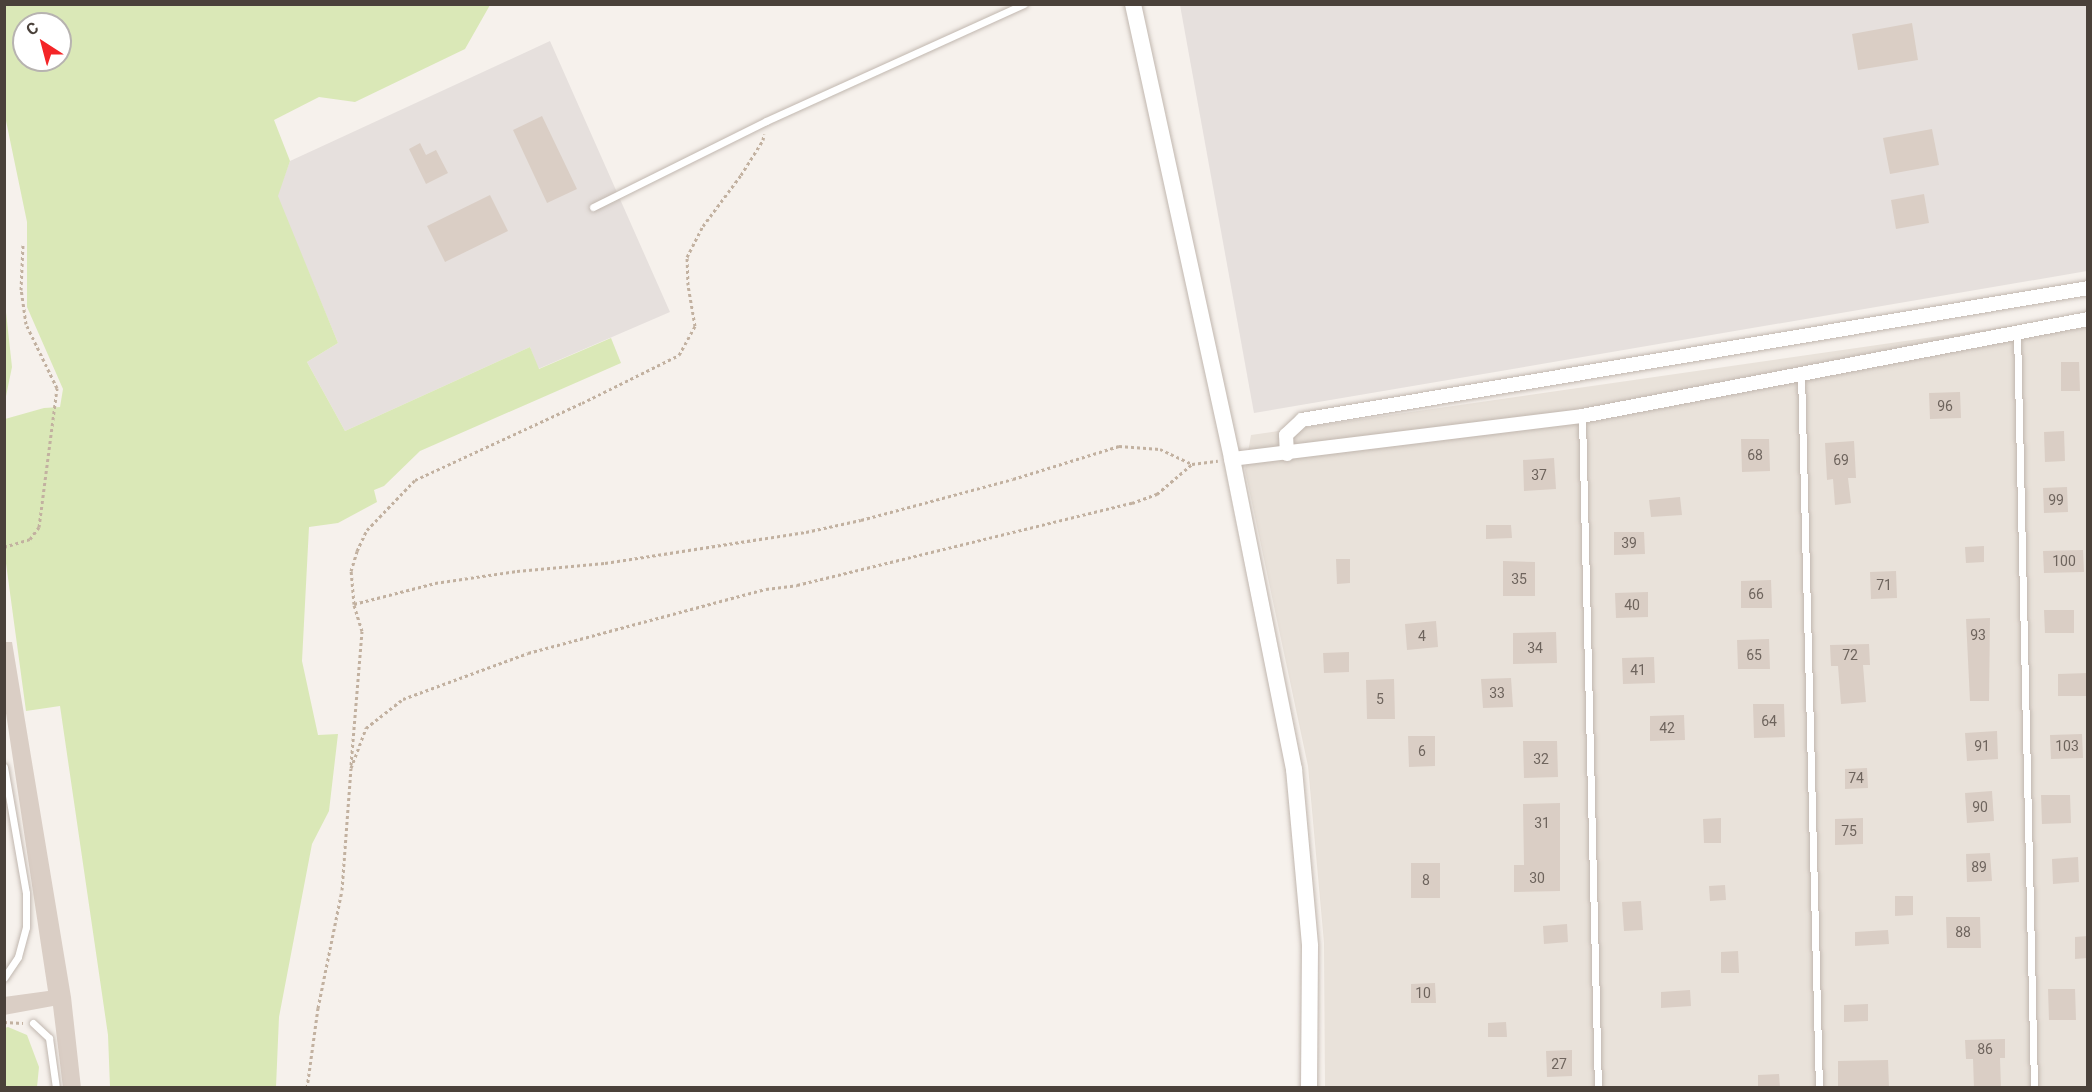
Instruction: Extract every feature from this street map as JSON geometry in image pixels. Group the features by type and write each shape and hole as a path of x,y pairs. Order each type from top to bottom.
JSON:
{"street":[{"path":"1133,4 1232,459 1294,769 1310,946 1309,1088"},
{"path":"1287,454 1286,435 1302,420 2088,288"},
{"path":"1232,459 1582,416 2088,319"}],"lane":[{"path":"593,207 766,121 1024,4"},
{"path":"2017,331 2034,1088"},
{"path":"1801,373 1818,1088"},
{"path":"1582,416 1598,1088"},
{"path":"4,767 26,893 26,927 18,957 4,978"},
{"path":"33,1023 50,1038 56,1088"}],"path":[{"path":"307,1088 318,1008 342,890 362,631 354,604 351,571 362,541 382,513 415,480 582,403 679,355 695,326 688,285 687,257 703,226 763,140 766,121"},
{"path":"4,548 30,539 39,527 57,388 26,324 21,290 23,245"},
{"path":"354,604 435,584 517,571 605,563 806,532 991,485 1119,446 1160,448 1192,464"},
{"path":"351,768 366,728 403,699 528,653 766,589 797,585 1132,503 1157,494 1192,464 1232,459"},
{"path":"4,1022 33,1023"}],"shaded area":[{"path":"1180,5 2087,5 2087,271 1254,413"},
{"path":"550,41 670,312 538,369 530,347 345,431 307,362 338,343 277,196 290,161"},
{"path":"2087,315 2087,1087 1325,1087 1324,943 1308,766 1245,470 1251,435"}],"green space":[{"path":"4,5 490,5 465,49 355,102 319,97 274,120 290,161 278,196 338,343 307,362 345,431 530,347 539,369 611,338 621,363 420,451 384,486 374,490 377,502 338,523 309,527 302,661 318,735 338,734 329,811 312,844 279,1017 276,1087 110,1087 108,1035 60,706 26,711 5,556 5,419 44,408 60,407 63,389 27,307 27,222 5,116"},
{"path":"4,294 12,367 5,401 4,401"},
{"path":"8,1027 27,1035 39,1067 37,1087 5,1087 5,1028"}],"building":[{"path":"1912,23 1918,60 1858,70 1852,34"},
{"path":"542,116 577,189 547,203 513,130"},
{"path":"1932,129 1939,165 1890,174 1883,138"},
{"path":"420,143 426,155 436,150 448,173 426,184 409,149"},
{"path":"1924,194 1929,223 1896,229 1891,200"},
{"path":"490,195 508,231 445,262 427,226"},
{"path":"2061,362 2079,362 2080,391 2061,391"},
{"path":"1960,392 1961,418 1930,419 1929,393"},
{"path":"2064,431 2065,461 2045,462 2044,432"},
{"path":"1741,439 1769,439 1770,471 1742,472"},
{"path":"1854,441 1856,478 1848,478 1851,503 1835,505 1833,479 1827,480 1825,443"},
{"path":"1554,458 1556,489 1524,491 1523,460"},
{"path":"2067,487 2068,512 2044,513 2043,488"},
{"path":"1680,497 1682,515 1651,517 1649,500"},
{"path":"1486,525 1511,525 1512,538 1486,539"},
{"path":"1614,532 1644,532 1645,554 1614,555"},
{"path":"1984,546 1984,562 1966,563 1965,547"},
{"path":"2083,550 2084,572 2044,573 2043,551"},
{"path":"1336,559 1350,559 1350,583 1337,584"},
{"path":"1503,561 1535,562 1535,596 1503,596"},
{"path":"1896,571 1897,598 1871,599 1870,572"},
{"path":"1771,580 1772,608 1741,608 1741,581"},
{"path":"1648,592 1648,617 1616,618 1615,593"},
{"path":"2044,610 2074,610 2074,633 2045,633"},
{"path":"1990,618 1989,701 1970,701 1966,619"},
{"path":"1436,621 1438,647 1407,650 1405,624"},
{"path":"1556,632 1557,663 1513,664 1513,633"},
{"path":"1769,639 1770,669 1738,669 1737,640"},
{"path":"4,642 12,642 71,997 81,1088 63,1088 53,1006 4,1015 4,997 48,991 4,700"},
{"path":"1869,644 1870,665 1863,665 1866,702 1841,704 1838,666 1831,666 1830,645"},
{"path":"1349,652 1349,672 1324,673 1323,653"},
{"path":"1654,657 1655,683 1623,684 1622,658"},
{"path":"2088,673 2088,696 2058,696 2058,674"},
{"path":"1511,678 1513,707 1483,708 1481,679"},
{"path":"1394,679 1395,719 1367,719 1366,680"},
{"path":"1753,704 1784,704 1785,737 1754,738"},
{"path":"1684,715 1685,740 1650,741 1650,716"},
{"path":"1997,731 1998,759 1967,761 1965,733"},
{"path":"2082,734 2083,758 2051,759 2050,735"},
{"path":"1408,736 1435,736 1435,766 1409,767"},
{"path":"1523,741 1557,741 1558,777 1524,778"},
{"path":"1867,768 1868,788 1845,789 1845,769"},
{"path":"1992,791 1994,821 1967,823 1965,793"},
{"path":"2041,795 2070,795 2071,823 2042,824"},
{"path":"1560,803 1560,891 1514,892 1514,865 1524,865 1523,804"},
{"path":"1721,818 1721,843 1704,843 1703,819"},
{"path":"1863,818 1863,844 1835,845 1835,819"},
{"path":"1990,853 1992,881 1967,882 1966,854"},
{"path":"2078,857 2079,882 2053,884 2052,859"},
{"path":"1411,863 1440,863 1440,898 1411,898"},
{"path":"1725,885 1726,900 1710,901 1709,886"},
{"path":"1895,896 1913,896 1913,915 1895,916"},
{"path":"1641,901 1643,930 1624,931 1622,902"},
{"path":"1946,917 1980,917 1981,948 1947,948"},
{"path":"1567,924 1568,942 1544,944 1543,926"},
{"path":"1888,930 1889,944 1855,946 1855,932"},
{"path":"2088,936 2088,958 2075,959 2075,937"},
{"path":"1738,951 1739,973 1721,973 1721,952"},
{"path":"1435,983 1436,1003 1411,1003 1411,984"},
{"path":"2048,989 2075,989 2076,1020 2049,1020"},
{"path":"1690,990 1691,1006 1661,1008 1661,992"},
{"path":"1868,1004 1868,1021 1844,1022 1844,1005"},
{"path":"1506,1022 1507,1037 1488,1037 1488,1023"},
{"path":"2005,1039 2005,1058 2000,1058 2001,1088 1974,1088 1973,1059 1966,1059 1965,1040"},
{"path":"1572,1050 1572,1076 1547,1077 1546,1051"},
{"path":"1888,1060 1889,1088 1838,1088 1838,1061"},
{"path":"1779,1074 1780,1088 1758,1088 1758,1075"}]}
